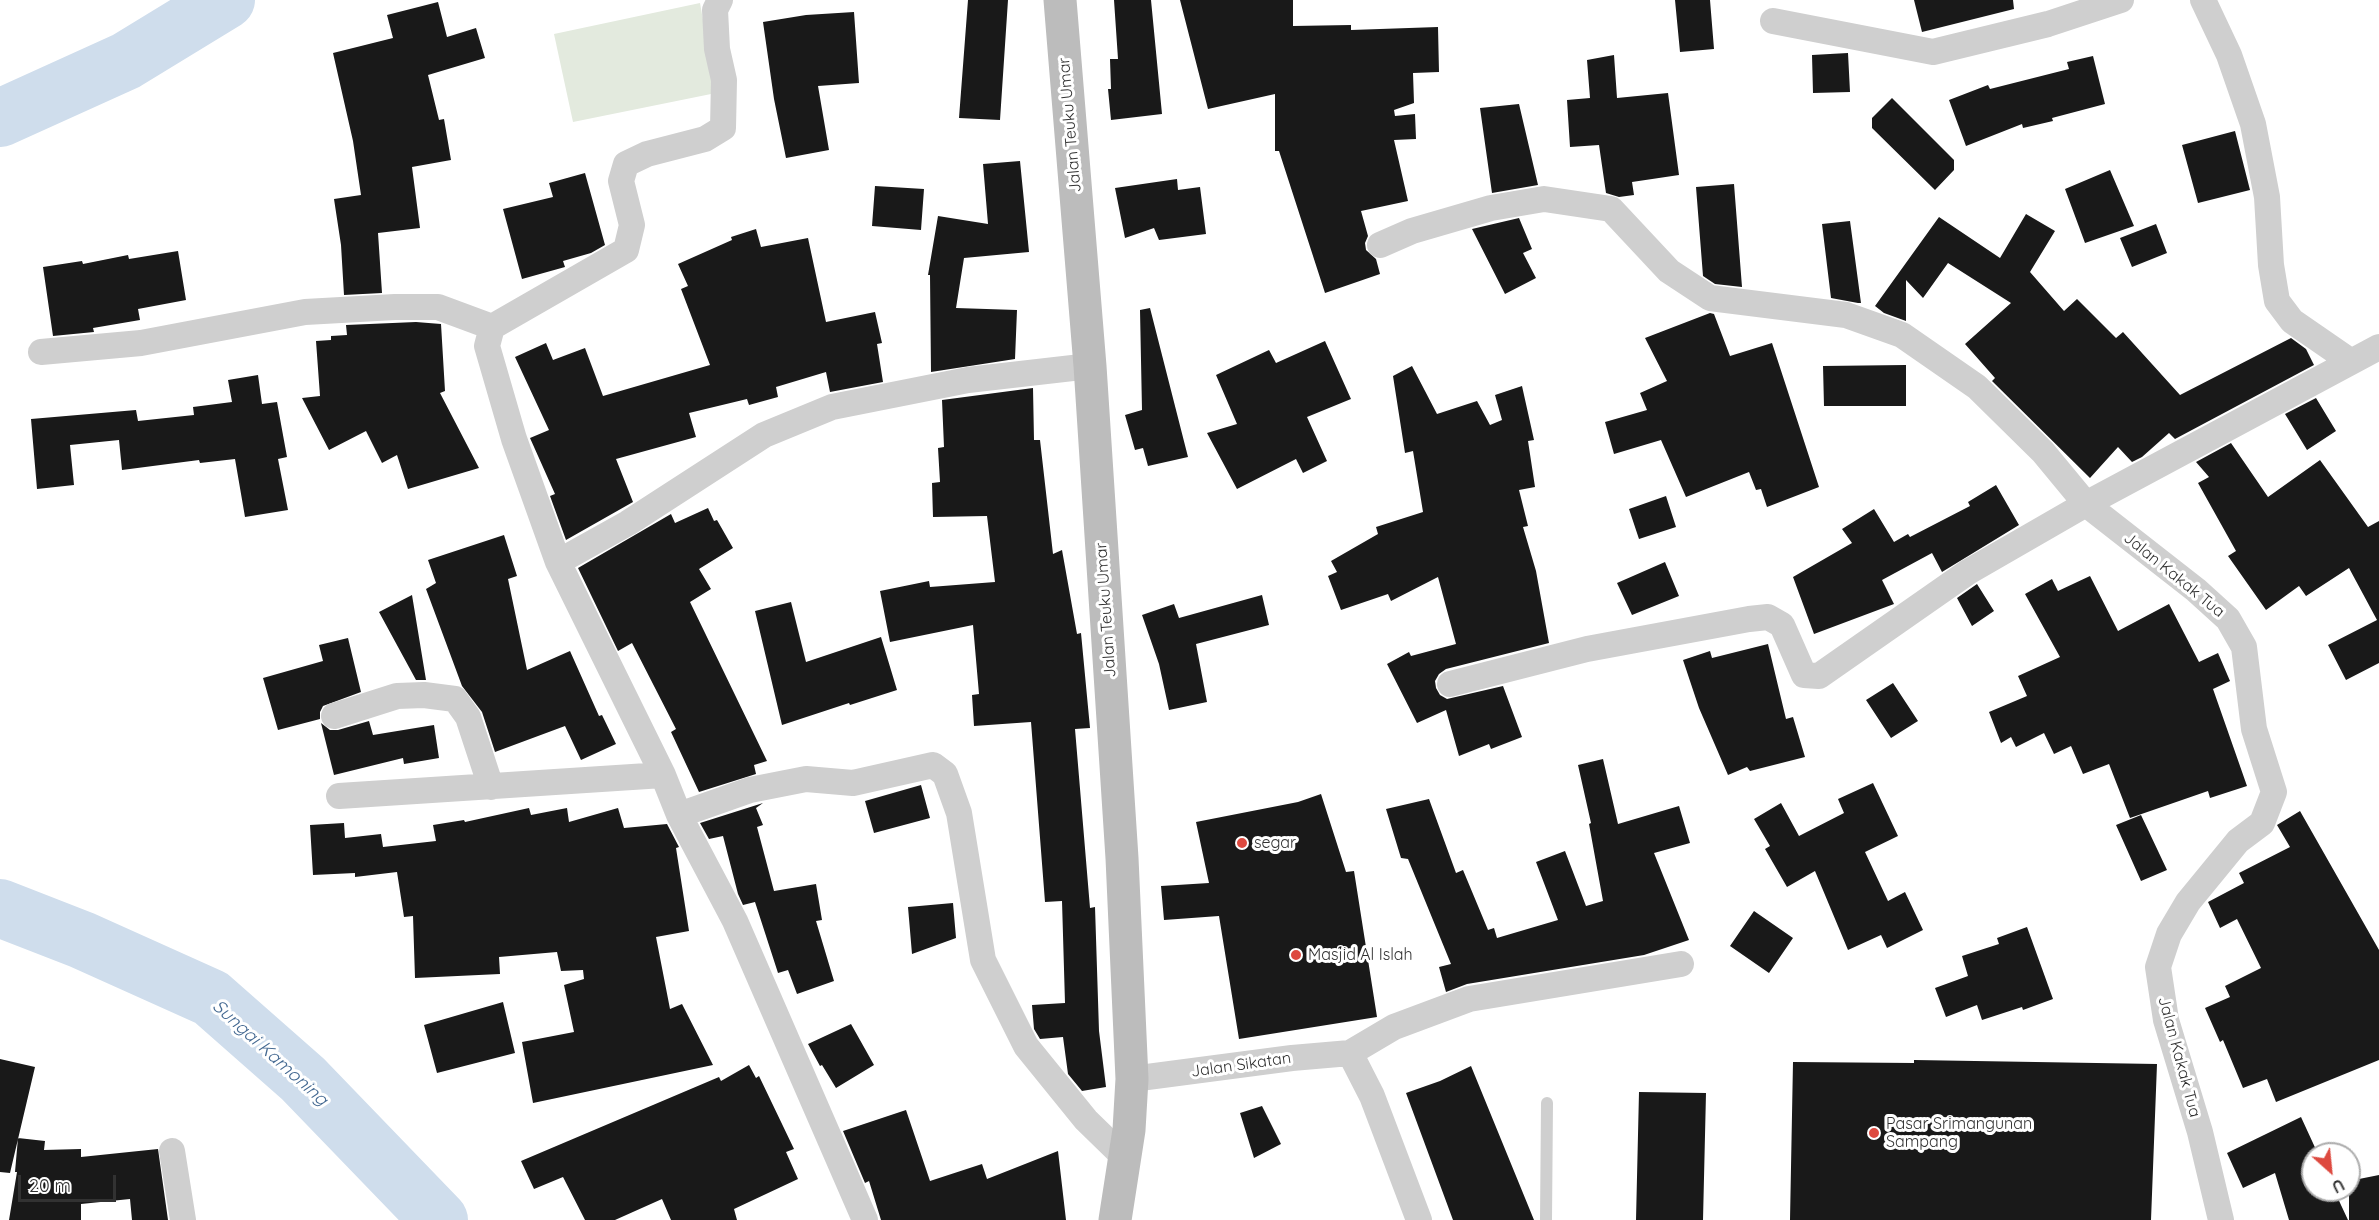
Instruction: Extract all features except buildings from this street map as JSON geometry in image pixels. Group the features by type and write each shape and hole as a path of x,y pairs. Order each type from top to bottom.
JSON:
{"street":[{"path":"720,0 715,10 717,49 724,80 723,128 705,139 647,154 626,164 621,181 632,225 626,250 492,327 487,346 514,439 558,562 663,775 680,815 735,921 865,1220"},
{"name":"Jalan Teuku Umar","path":"1060,0 1090,366 1122,858 1132,1079 1125,1158 1115,1220"},
{"path":"1773,21 1933,52 2048,24 2121,0"},
{"path":"2203,0 2229,54 2253,124 2267,197 2271,265 2277,302 2292,321 2350,361"},
{"name":"Jalan Kakak Tua","path":"1380,245 1412,231 1491,208 1544,200 1611,209 1669,270 1710,298 1846,315 1902,335 1977,387 2043,452 2086,504 2196,590 2228,619 2244,647 2254,729 2274,792 2262,823 2238,840 2188,902 2169,934 2158,967 2166,1020 2199,1132 2221,1220"},
{"path":"41,352 141,343 305,312 395,307 438,307 492,327"},
{"path":"1450,684 1587,649 1767,617 1782,626 1804,675 1819,676 1886,627 1968,572 2086,504 2379,347"},
{"path":"558,562 627,523 764,435 832,407 968,380 1090,366"},
{"path":"334,716 397,696 424,694 455,699 468,717 491,787"},
{"path":"680,815 750,790 807,779 853,783 933,765 945,774 959,813 983,960 1026,1046 1086,1120 1125,1158"},
{"path":"339,796 663,775"},
{"path":"1419,1220 1372,1096 1350,1053 1394,1027 1469,999 1681,964"},
{"name":"Jalan Sikatan","path":"1132,1079 1292,1058 1350,1053"},
{"path":"172,1151 183,1220"}],"lane":[{"path":"1546,1220 1547,1103"}],"shaded area":[{"path":"700,3 716,93 573,122 554,34"}],"waterway":[{"name":"Sungai Kamoning","path":"0,118 126,61 226,0"},
{"name":"Sungai Kamoning","path":"0,908 82,940 211,998 303,1079 439,1220"}],"place":[{"name":"segar","path":"1242,843"},
{"name":"Masjid Al Islah","path":"1296,955"},
{"name":"Pasar Srimangunan Sampang","path":"1874,1133"}]}
